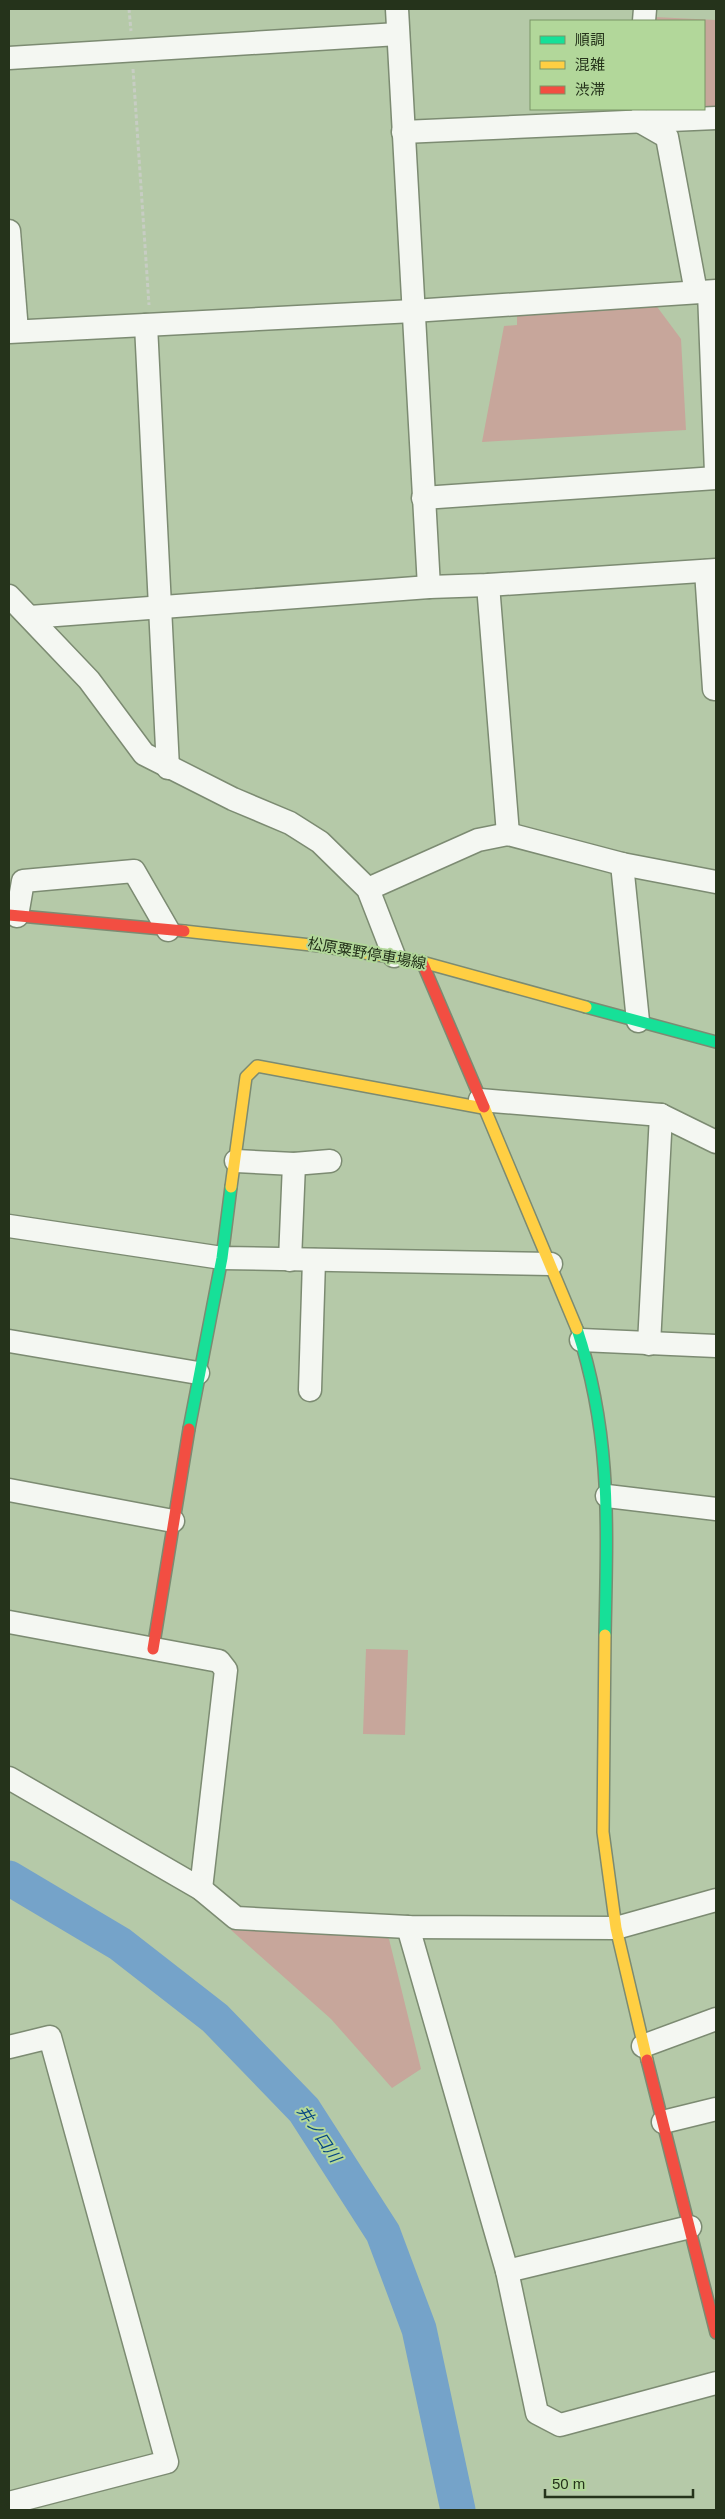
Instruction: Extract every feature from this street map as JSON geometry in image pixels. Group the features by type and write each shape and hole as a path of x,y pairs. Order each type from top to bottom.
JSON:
{"street":[{"path":"397,9 429,587"},
{"path":"9,58 398,34"},
{"path":"404,132 639,115 716,118"},
{"path":"639,115 667,138 707,292 716,472"},
{"path":"9,231 13,331 413,311 707,292"},
{"path":"148,325 168,768"},
{"path":"423,498 716,478"},
{"path":"30,617 429,587 488,586 711,570 714,690"},
{"path":"488,586 508,834"},
{"path":"9,596 89,680 144,754 168,768 290,823 320,842 368,889 394,956"},
{"path":"368,889 478,840 508,834 622,864 716,882"},
{"path":"622,864 638,1021"},
{"path":"13,915 23,881 134,871 168,930"},
{"name":"松原粟野停車場線","path":"13,915 310,943 394,956 716,1042"},
{"path":"422,962 551,1264 591,1371 603,1439 607,1496 604,1832 616,1928 716,2333"},
{"path":"153,1650 198,1373 222,1258 246,1077 257,1066 482,1104 661,1115 716,1142"},
{"path":"649,1344 661,1115"},
{"path":"236,1161 294,1164 330,1161"},
{"path":"290,1260 294,1164"},
{"path":"9,1226 222,1258 551,1264"},
{"path":"310,1390 314,1260"},
{"path":"581,1340 716,1346"},
{"path":"9,1341 198,1373"},
{"path":"9,1490 173,1521"},
{"path":"607,1496 716,1509"},
{"path":"9,1622 219,1661 226,1670 201,1889"},
{"path":"9,1778 201,1889 236,1918 408,1927 616,1928 716,1900"},
{"path":"408,1927 507,2271 537,2413 560,2426 716,2383"},
{"path":"644,2046 716,2019"},
{"path":"9,2047 50,2036 167,2462 9,2503"},
{"path":"663,2122 716,2109"},
{"path":"507,2271 690,2227"}],"path":[{"path":"129,9 148,325"}],"shaded area":[{"path":"654,17 716,20 716,106 705,107 705,20 651,20"},
{"path":"655,304 681,339 686,430 482,442 504,326 517,325 517,313"},
{"path":"366,1649 408,1650 405,1735 363,1734"},
{"path":"231,1930 381,1933 389,1939 421,2069 392,2088 331,2019"}],"waterway":[{"name":"井ノ口川","path":"9,1878 120,1944 215,2018 304,2110 383,2233 419,2329 458,2510"}],"traffic: fast":[{"path":"586,1007 716,1042"},
{"path":"189,1429 222,1258 231,1187"},
{"path":"577,1329 588,1368 602,1444 606,1518 605,1635"}],"traffic: slow":[{"path":"184,931 320,946 422,962 586,1007"},
{"path":"231,1187 246,1077 257,1066 483,1108"},
{"path":"484,1107 577,1329"},
{"path":"605,1635 603,1832 616,1928 647,2060"}],"traffic: jam":[{"path":"9,915 184,931"},
{"path":"422,962 484,1107"},
{"path":"153,1649 189,1429"},
{"path":"647,2060 716,2333"}]}
